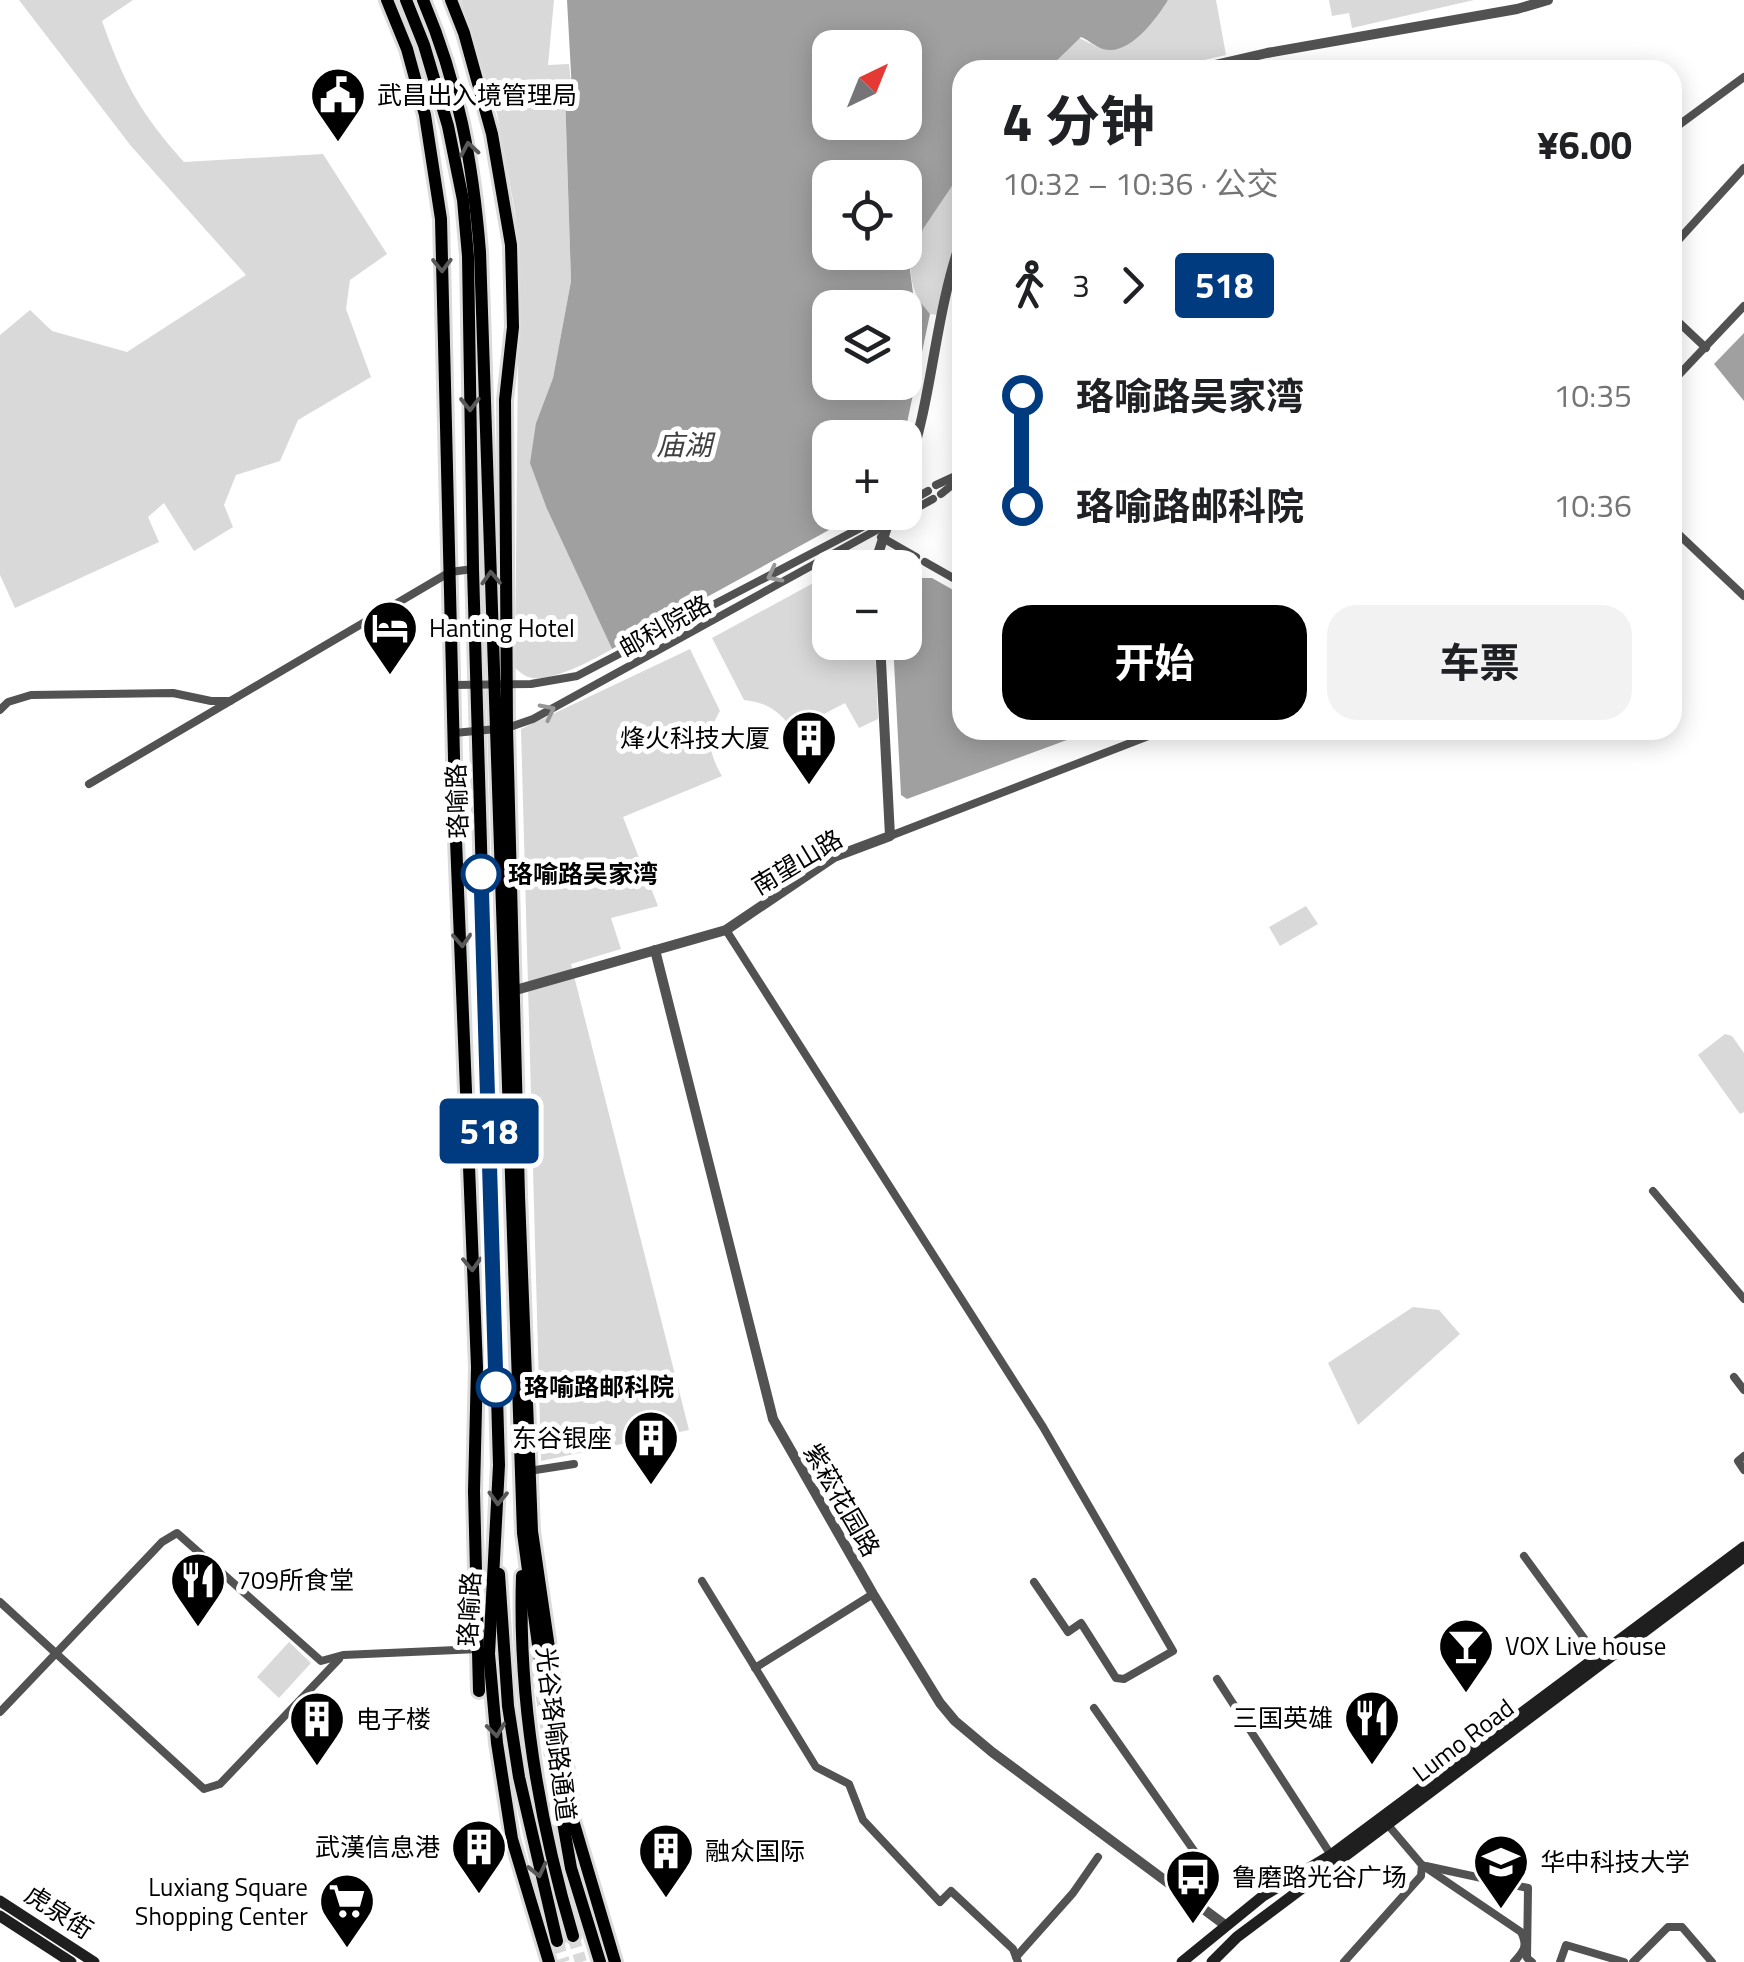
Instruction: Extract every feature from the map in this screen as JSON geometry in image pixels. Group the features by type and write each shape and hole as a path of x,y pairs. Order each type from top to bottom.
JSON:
{"main road":[{"path":"387,0 416,77 437,183 477,1367 474,1490 483,1649 479,1690"},
{"name":"珞喻路","path":"406,0 441,100 463,200 468,256 472,569 499,1465 496,1544 483,1649 512,1839 549,1962"},
{"name":"珞喻路","path":"422,0 437,34 460,110 476,203 501,685 525,1471 523,1534 571,1868 600,1962"},
{"path":"451,0 492,134 510,245 512,327 504,400 501,685"},
{"path":"525,1471 571,1799 569,1807 614,1962"},
{"name":"光谷珞喻路通道","path":"523,1534 520,1643 531,1760 542,1822 573,1936"},
{"name":"光谷珞喻路通道","path":"496,1544 508,1706 519,1777 557,1941"},
{"name":"Lumo Road","path":"1182,1962 1263,1896 1331,1855 1744,1546"},
{"name":"Lumo Road","path":"1212,1962 1237,1937 1744,1556"},
{"name":"虎泉街","path":"1,1906 71,1962"},
{"name":"虎泉街","path":"1,1906 94,1962"}],"street":[{"path":"1234,60 1517,9 1548,0"},
{"path":"1682,123 1744,78"},
{"path":"1682,236 1744,168"},
{"path":"922,421 952,276"},
{"path":"1682,372 1744,306"},
{"path":"1682,325 1706,348"},
{"path":"453,685 546,683 585,672 879,531 952,481"},
{"path":"922,497 934,492"},
{"path":"879,531 952,578"},
{"path":"878,550 879,531"},
{"name":"邮科院路","path":"454,733 501,728 533,719 879,531"},
{"path":"1682,537 1744,596"},
{"path":"89,784 450,572 472,569"},
{"path":"881,660 890,836"},
{"path":"0,710 8,702 31,696 173,694 211,702 230,701"},
{"name":"南望山路","path":"509,992 726,930 834,858 1138,740"},
{"path":"726,930 1042,1428 1173,1651 1124,1679 1116,1678 1081,1624 1068,1632 1034,1582"},
{"name":"紫菘花园路","path":"655,950 773,1420 872,1594 954,1721 1226,1925"},
{"path":"1653,1191 1744,1300"},
{"path":"1734,1377 1744,1390"},
{"path":"1744,1456 1738,1461 1744,1470"},
{"path":"525,1471 574,1464"},
{"path":"0,1712 162,1542 178,1533 321,1661 343,1655 483,1649"},
{"path":"1524,1556 1597,1656"},
{"path":"702,1581 816,1766 849,1784 863,1820 940,1902 952,1891 1013,1949 1017,1960 1098,1858"},
{"path":"755,1668 872,1594"},
{"path":"0,1602 204,1789 220,1784 343,1655"},
{"path":"1216,1679 1331,1855"},
{"path":"1094,1708 1211,1875 1194,1900"},
{"path":"1388,1824 1422,1865 1521,1932 1526,1941 1524,1950 1514,1962"},
{"path":"1344,1962 1421,1876 1422,1865"},
{"path":"1422,1865 1528,1888 1526,1958 1532,1962"},
{"path":"1633,1962 1668,1927 1682,1927 1712,1962"},
{"path":"1560,1962 1566,1945 1624,1962"}],"shaded area":[{"path":"19,0 133,0 102,21 135,96 184,162 323,154 387,254 350,280 346,309 371,377 298,420 280,461 236,475 224,505 233,527 194,551 164,503 148,517 159,542 15,608 0,575 0,335 30,310 52,331 127,352 246,275 131,146"},
{"path":"461,0 554,0 548,65 569,64 572,92 565,94 571,281 553,378 536,423 547,509 612,649 571,670 547,677 528,677 515,668 519,258 497,114"},
{"path":"1168,0 1216,0 1226,55 1204,60 1057,60 1079,38 1100,48"},
{"path":"1329,0 1474,0 1352,28 1349,13 1332,16"},
{"path":"952,186 952,253 940,315 930,314 922,303 922,290 915,290 911,277 911,270 922,270 922,233"},
{"path":"812,584 812,660 876,660 878,719 859,728 845,703 793,730 772,709 744,700 712,638"},
{"path":"690,649 720,711 712,728 711,744 722,776 623,817 658,906 611,918 621,949 571,964 689,1430 541,1461 521,729"},
{"path":"1306,906 1318,924 1280,946 1269,927"},
{"path":"1725,1034 1732,1036 1744,1053 1744,1112 1740,1114 1698,1055"},
{"path":"1413,1307 1439,1310 1460,1334 1358,1425 1328,1363"},
{"path":"289,1642 311,1663 279,1698 257,1677"}],"water":[{"name":"庙湖","path":"567,0 1168,0 1141,34 1113,50 1081,37 1057,60 952,60 952,186 922,232 922,160 812,160 812,270 910,270 913,290 812,290 812,400 912,400 908,420 812,420 812,530 829,530 612,649 547,509 530,463 536,423 553,378 571,281 565,93 572,91"},
{"name":"庙湖","path":"922,304 930,314 922,352"},
{"path":"1744,333 1744,401 1714,364"},
{"path":"922,578 932,578 952,589 952,740 1067,740 907,799 901,795 894,660 922,660"}],"tunnel":[{"path":"573,1936 581,1962"},
{"path":"557,1941 564,1962"}],"bus line":[{"name":"518","path":"481,874 496,1387"}],"place":[{"name":"武昌出入境管理局","path":"338,144"},
{"name":"Hanting Hotel","path":"390,677"},
{"name":"烽火科技大厦","path":"809,787"},
{"name":"珞喻路吴家湾","path":"481,874"},
{"name":"珞喻路邮科院","path":"496,1387"},
{"name":"东谷银座","path":"651,1487"},
{"name":"709所食堂","path":"198,1629"},
{"name":"VOX Live house","path":"1466,1695"},
{"name":"三国英雄","path":"1372,1767"},
{"name":"电子楼","path":"317,1768"},
{"name":"武漢信息港","path":"479,1896"},
{"name":"融众国际","path":"666,1900"},
{"name":"华中科技大学","path":"1501,1911"},
{"name":"鲁磨路光谷广场","path":"1193,1926"},
{"name":"Luxiang Square Shopping Center","path":"347,1950"}]}
